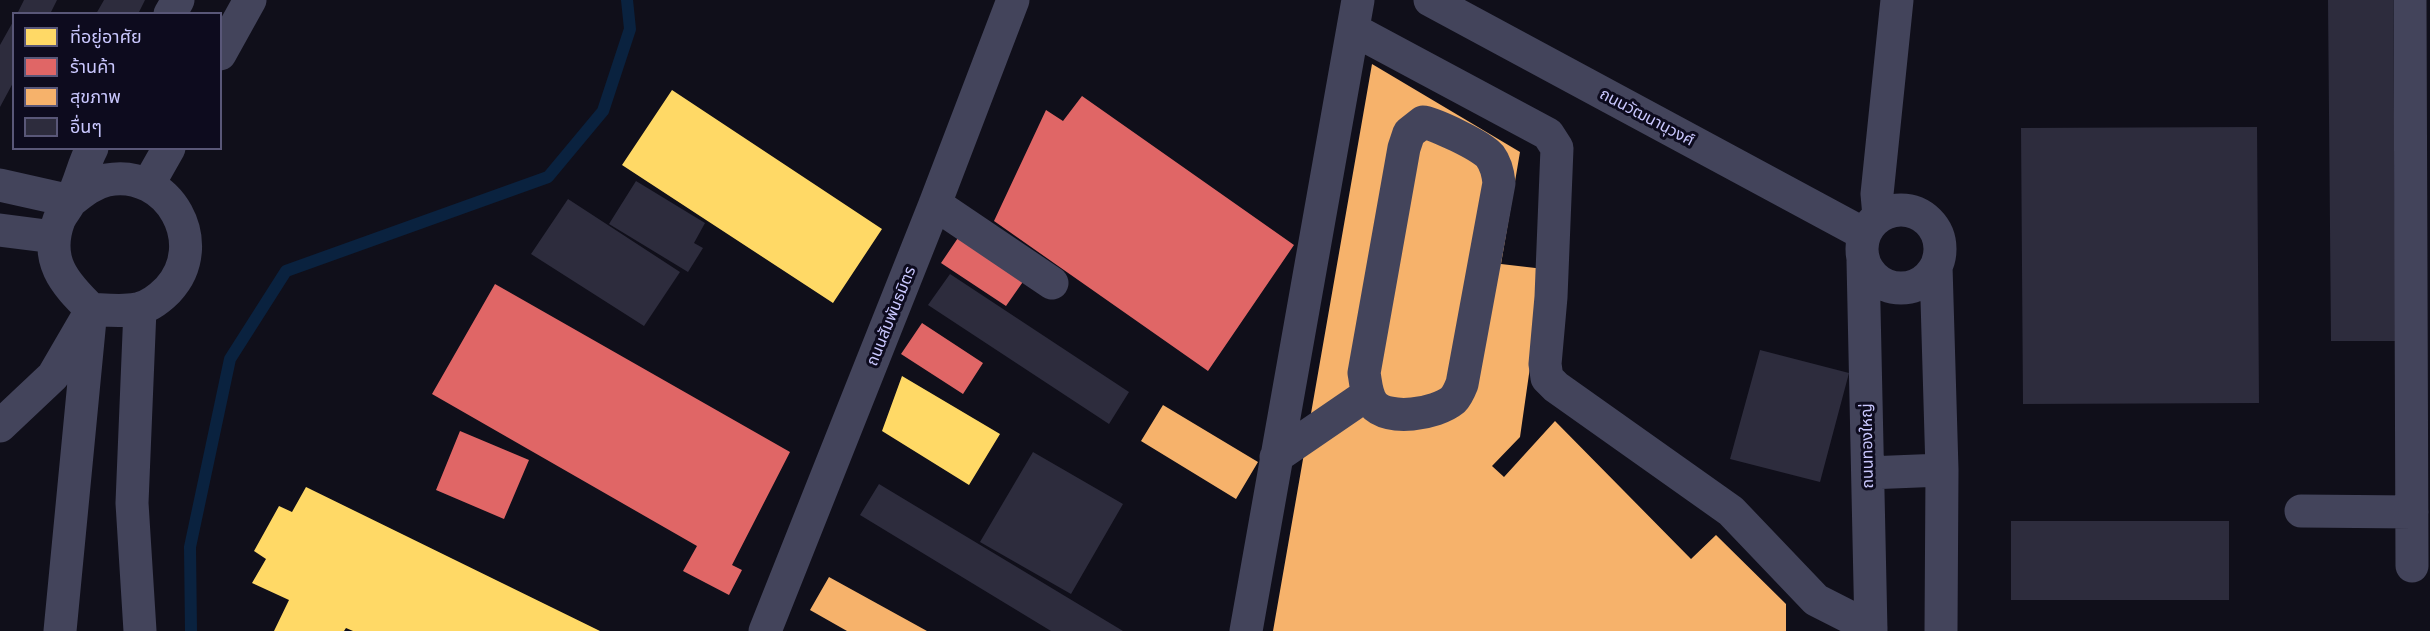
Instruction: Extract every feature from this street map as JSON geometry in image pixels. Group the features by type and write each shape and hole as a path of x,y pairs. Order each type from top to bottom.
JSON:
{"street":[{"path":"222,50 250,0"},
{"name":"ถนนสัมพันธมิตร","path":"765,631 935,204 1013,0"},
{"name":"ถนนวัฒนานุวงศ์","path":"1430,0 1869,237"},
{"path":"2410,0 2412,566"},
{"name":"ถนนทองใหญ่","path":"1871,629 1868,473 1869,237 1877,194 1894,1"},
{"path":"1246,631 1356,15 1548,134 1557,148 1551,297 1545,364 1547,378 1556,387 1731,511 1815,615 1871,629"},
{"path":"1423,122 1437,125 1489,155 1497,170 1498,183 1462,384 1454,399 1440,408 1421,413 1382,412 1372,403 1368,394 1364,373 1404,148 1409,133 1423,122"},
{"path":"71,201 88,187 107,180 128,180 148,185 167,199 180,217 186,239 185,262 175,282 160,299 140,309 117,311 92,309 62,278 55,259 54,237 60,218 71,201 83,165 91,150"},
{"path":"148,185 168,150"},
{"path":"0,185 71,201"},
{"path":"935,204 1052,283"},
{"path":"1936,266 1930,276 1922,282 1902,288 1893,287 1874,278 1869,237 1901,209 1923,216 1931,224 1940,244 1936,266 1942,470 1941,631"},
{"path":"0,231 54,237"},
{"path":"0,426 54,376 92,309"},
{"path":"60,631 92,309"},
{"path":"140,309 132,503 140,631"},
{"path":"1276,457 1368,394"},
{"path":"1868,473 1942,470"},
{"path":"2301,511 2412,512"}],"building: ที่อยู่อาศัย":[{"path":"672,90 882,229 833,303 622,165"},
{"path":"902,376 1000,434 969,485 882,431"},
{"path":"306,487 600,631 353,631 346,628 344,631 274,631 289,600 252,583 266,559 254,551 279,506 292,512"}],"building: ร้านค้า":[{"path":"1082,96 1294,245 1208,371 994,221 1046,110 1063,121"},
{"path":"962,232 1027,276 1006,306 941,263"},
{"path":"495,284 790,452 732,565 742,570 729,595 683,571 697,546 432,394"},
{"path":"922,323 983,363 963,394 901,354"},
{"path":"460,431 529,460 504,519 436,490"}],"building: สุขภาพ":[{"path":"1372,64 1520,152 1501,264 1544,269 1520,437 1492,466 1504,477 1555,421 1691,559 1716,535 1786,604 1786,631 1273,631"},
{"path":"1163,405 1258,462 1236,499 1141,441"},
{"path":"829,577 927,631 847,631 810,610"}],"building: อื่นๆ":[{"path":"24,0 57,0 51,12 18,12"},
{"path":"104,0 145,0 139,12 97,12"},
{"path":"2328,0 2393,0 2396,341 2331,341"},
{"path":"12,24 12,85 0,107 0,45"},
{"path":"2257,127 2259,403 2023,404 2021,128"},
{"path":"636,181 705,223 694,243 703,248 688,272 609,224"},
{"path":"568,199 680,272 644,326 531,254"},
{"path":"950,274 1129,392 1109,424 928,305"},
{"path":"1760,350 1849,373 1820,482 1730,459"},
{"path":"1033,452 1123,504 1071,594 980,542"},
{"path":"879,484 1123,631 1051,631 860,515"},
{"path":"2011,521 2229,521 2229,600 2011,600"}],"waterway":[{"path":"191,631 190,547 230,359 286,271 548,177 603,111 630,29 627,0"}]}
